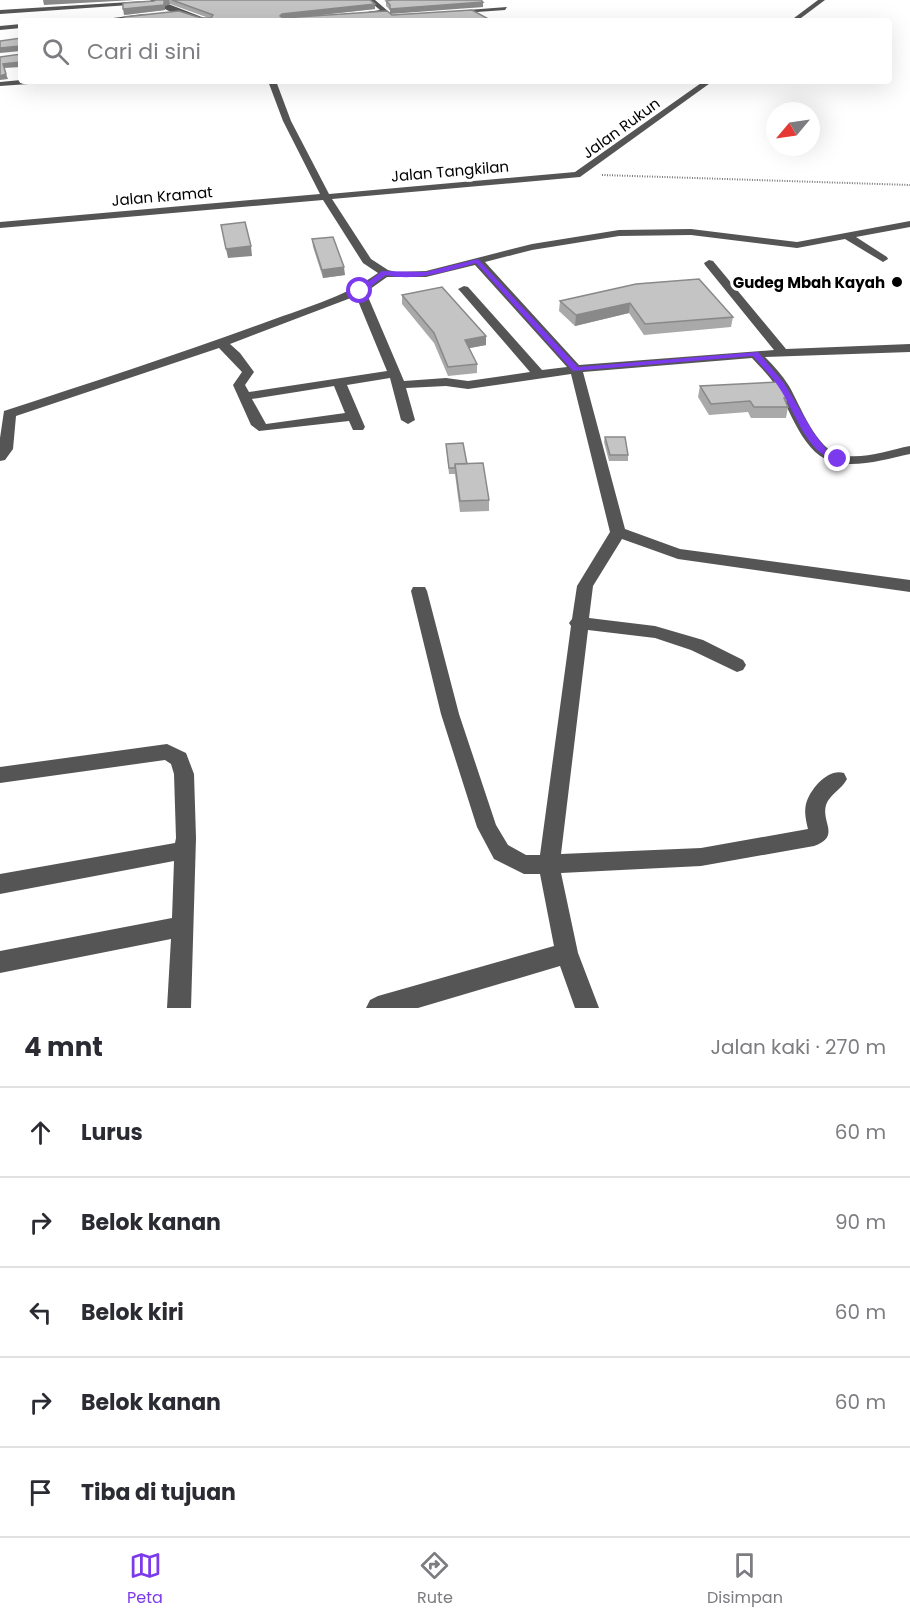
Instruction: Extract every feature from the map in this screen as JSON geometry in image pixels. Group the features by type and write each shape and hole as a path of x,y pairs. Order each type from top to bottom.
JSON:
{"street":[{"path":"0,17 6,0"},
{"path":"361,14 508,11 495,0"},
{"path":"797,18 822,0"},
{"path":"3,12 154,1 199,18"},
{"path":"374,2 385,3"},
{"path":"374,2 394,18"},
{"path":"129,18 179,12"},
{"path":"0,28 18,26"},
{"path":"0,84 18,83"},
{"path":"273,84 287,121 327,197 367,261 385,273 426,274 532,247 619,233 691,232 796,245 910,224"},
{"name":"Jalan Rukun","path":"577,175 705,84"},
{"name":"Jalan Tangkilan","path":"327,197 577,175"},
{"name":"Jalan Kramat","path":"0,225 327,197"},
{"path":"847,236 883,259"},
{"path":"478,261 576,369 618,532 585,586 578,623 549,865 567,953 587,1008"},
{"path":"709,263 783,353"},
{"path":"0,457 6,449 5,415 221,343 360,291 385,273"},
{"path":"464,289 539,375"},
{"path":"360,291 396,380 408,420"},
{"path":"221,343 236,356 248,372 239,385 258,425 264,428 355,421 339,382"},
{"path":"245,396 339,382 396,380 468,385 576,369 755,354 910,348"},
{"path":"755,354 781,384 809,433 826,455 838,459 849,459 910,450"},
{"path":"618,532 678,554 910,586"},
{"path":"419,591 450,714 487,827 501,852 524,866 701,857 814,837 819,832 814,810 817,799 837,779"},
{"path":"578,623 655,632 697,645 738,665"},
{"path":"0,775 167,752 179,759 184,774 186,850 179,1008"},
{"path":"0,884 186,850"},
{"path":"0,962 183,926"},
{"path":"378,1008 567,953"}],"path":[{"path":"577,175 910,185"}],"building":[{"path":"167,0 164,1 164,5 123,9 123,3"},
{"path":"172,0 370,0 375,4 282,14 280,16 283,18 211,18 213,15"},
{"path":"481,0 483,2 390,9 386,1"},
{"path":"472,10 487,18 283,18 387,11 392,15"},
{"path":"179,11 201,18 124,18 124,17"},
{"path":"18,38 18,46 0,48 0,41"},
{"path":"18,54 18,62 3,64 6,74 0,76 0,57"},
{"path":"245,222 251,246 226,249 221,225"},
{"path":"333,237 344,267 322,270 312,239"},
{"path":"699,279 733,317 645,324 630,303 576,315 560,301 636,284"},
{"path":"442,287 486,336 465,340 477,364 448,367 434,333 402,295"},
{"path":"779,382 788,397 784,398 788,407 754,407 750,401 711,404 700,386"},
{"path":"605,437 625,437 628,455 610,455"},
{"path":"463,443 467,464 455,464 455,468 449,468 446,444"},
{"path":"483,463 489,500 460,501 455,464"}],"place":[{"name":"Gudeg Mbah Kayah","path":"897,282"}],"route":[{"path":"360,291 385,273 426,274 478,261 576,369 755,354 781,384 809,433 826,455 838,459"}]}
